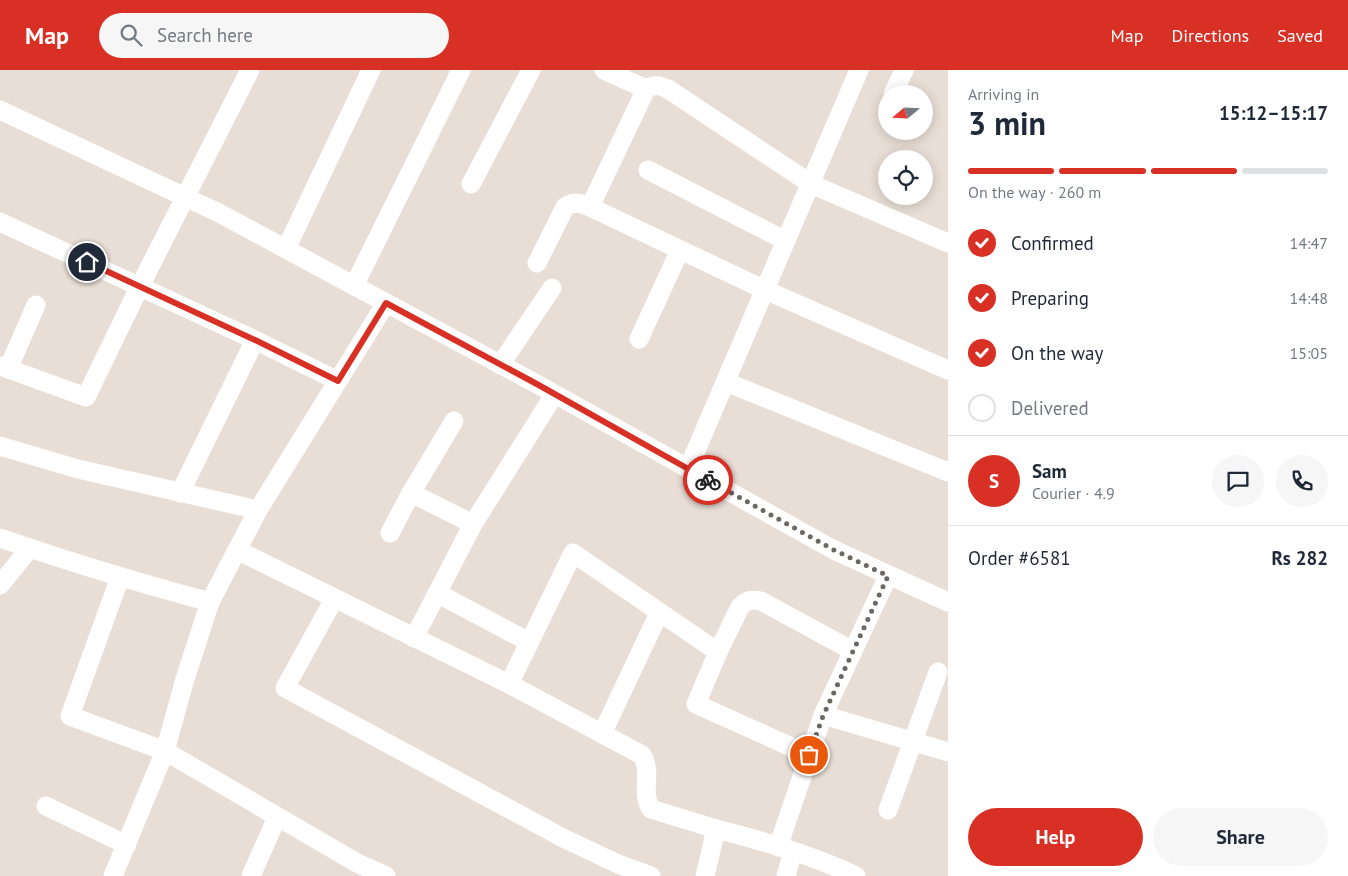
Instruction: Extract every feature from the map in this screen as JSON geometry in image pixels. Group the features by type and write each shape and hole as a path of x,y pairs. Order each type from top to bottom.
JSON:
{"street":[{"path":"36,305 4,368 86,397 185,196 250,70"},
{"path":"286,249 371,70"},
{"path":"354,286 461,70"},
{"path":"471,184 532,70"},
{"path":"604,70 646,89"},
{"path":"688,469 859,70"},
{"path":"897,85 904,70"},
{"path":"590,207 646,89 654,85 660,85 810,184 948,243"},
{"path":"0,110 185,196 500,365 834,550 948,602"},
{"path":"648,170 786,241"},
{"path":"537,263 564,207 578,202 765,290 948,370"},
{"path":"0,222 255,340 338,381"},
{"path":"639,339 680,250"},
{"path":"500,365 552,288"},
{"path":"112,876 127,845 165,751 185,679 210,602 258,510 386,303"},
{"path":"180,493 255,340"},
{"path":"726,382 948,472"},
{"path":"414,638 473,524 554,395"},
{"path":"390,533 411,493 454,421"},
{"path":"0,446 78,469 258,510"},
{"path":"411,493 473,524"},
{"path":"0,538 120,577 210,602"},
{"path":"0,585 30,548"},
{"path":"237,550 509,684 642,755 647,763 646,802 651,809 785,849 830,864 850,875"},
{"path":"509,684 573,553 718,652"},
{"path":"786,876 785,849 809,755 823,716 888,576"},
{"path":"120,577 70,716 165,751 377,874"},
{"path":"437,593 529,642"},
{"path":"334,599 285,688 564,838 618,864 652,876"},
{"path":"809,755 696,704 740,607 752,599 761,600 853,650"},
{"path":"602,734 659,613"},
{"path":"888,810 938,672"},
{"path":"823,716 948,752"},
{"path":"46,806 127,845"},
{"path":"251,876 277,817"},
{"path":"705,876 716,829"}],"way so far":[{"path":"708,480 834,550 888,576 823,716 809,755"}],"route":[{"path":"87,262 338,381 386,303 535,383 708,480"}]}
